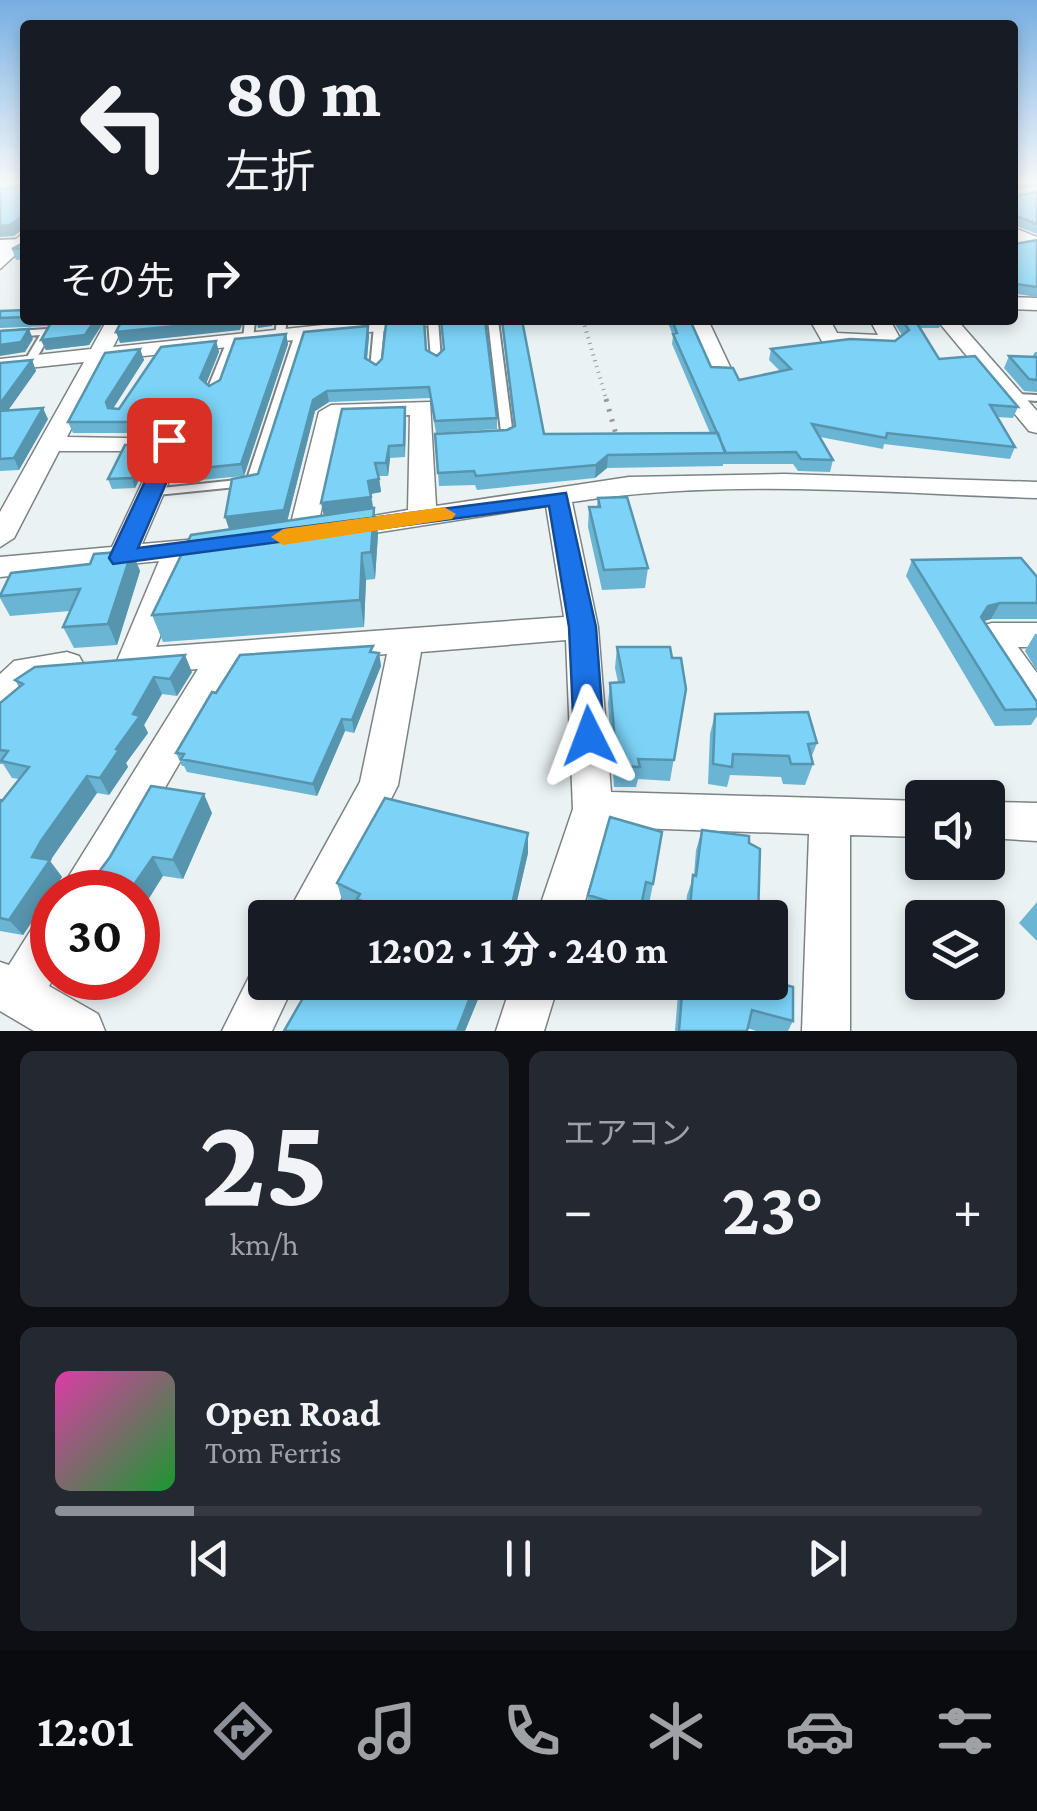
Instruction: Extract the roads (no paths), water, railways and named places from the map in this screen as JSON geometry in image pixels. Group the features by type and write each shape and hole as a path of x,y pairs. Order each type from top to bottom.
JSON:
{"street":[{"path":"1018,235 1035,242 1018,243"},
{"path":"0,538 54,444 114,325"},
{"path":"700,325 721,371"},
{"path":"823,325 830,339 892,342 883,325"},
{"path":"951,325 1037,426"},
{"path":"0,365 100,353 155,357 243,334 326,326"},
{"path":"302,534 331,412 422,407 430,440 422,518"},
{"path":"54,444 169,440 173,444 121,558"},
{"path":"0,567 178,551 558,498 630,484 784,482 1037,490"},
{"path":"558,498 582,627 593,809 564,900"},
{"path":"134,660 178,551"},
{"path":"0,696 26,670 582,627"},
{"path":"1037,635 992,635 1037,700"},
{"path":"317,900 379,786 406,641"},
{"path":"93,870 225,655"},
{"path":"593,809 905,818"},
{"path":"826,1031 830,816"},
{"path":"1005,821 1037,822"},
{"path":"30,965 9,990 81,1031"},
{"path":"246,1031 262,1000"},
{"path":"520,1031 530,1000"}],"lane":[{"path":"367,325 376,369"},
{"path":"428,325 436,360"},
{"path":"490,437 507,436 494,325"},
{"path":"152,493 252,482 287,330"},
{"path":"0,335 47,332 29,362"},
{"path":"213,390 243,334"},
{"path":"1014,396 1037,398"}]}
